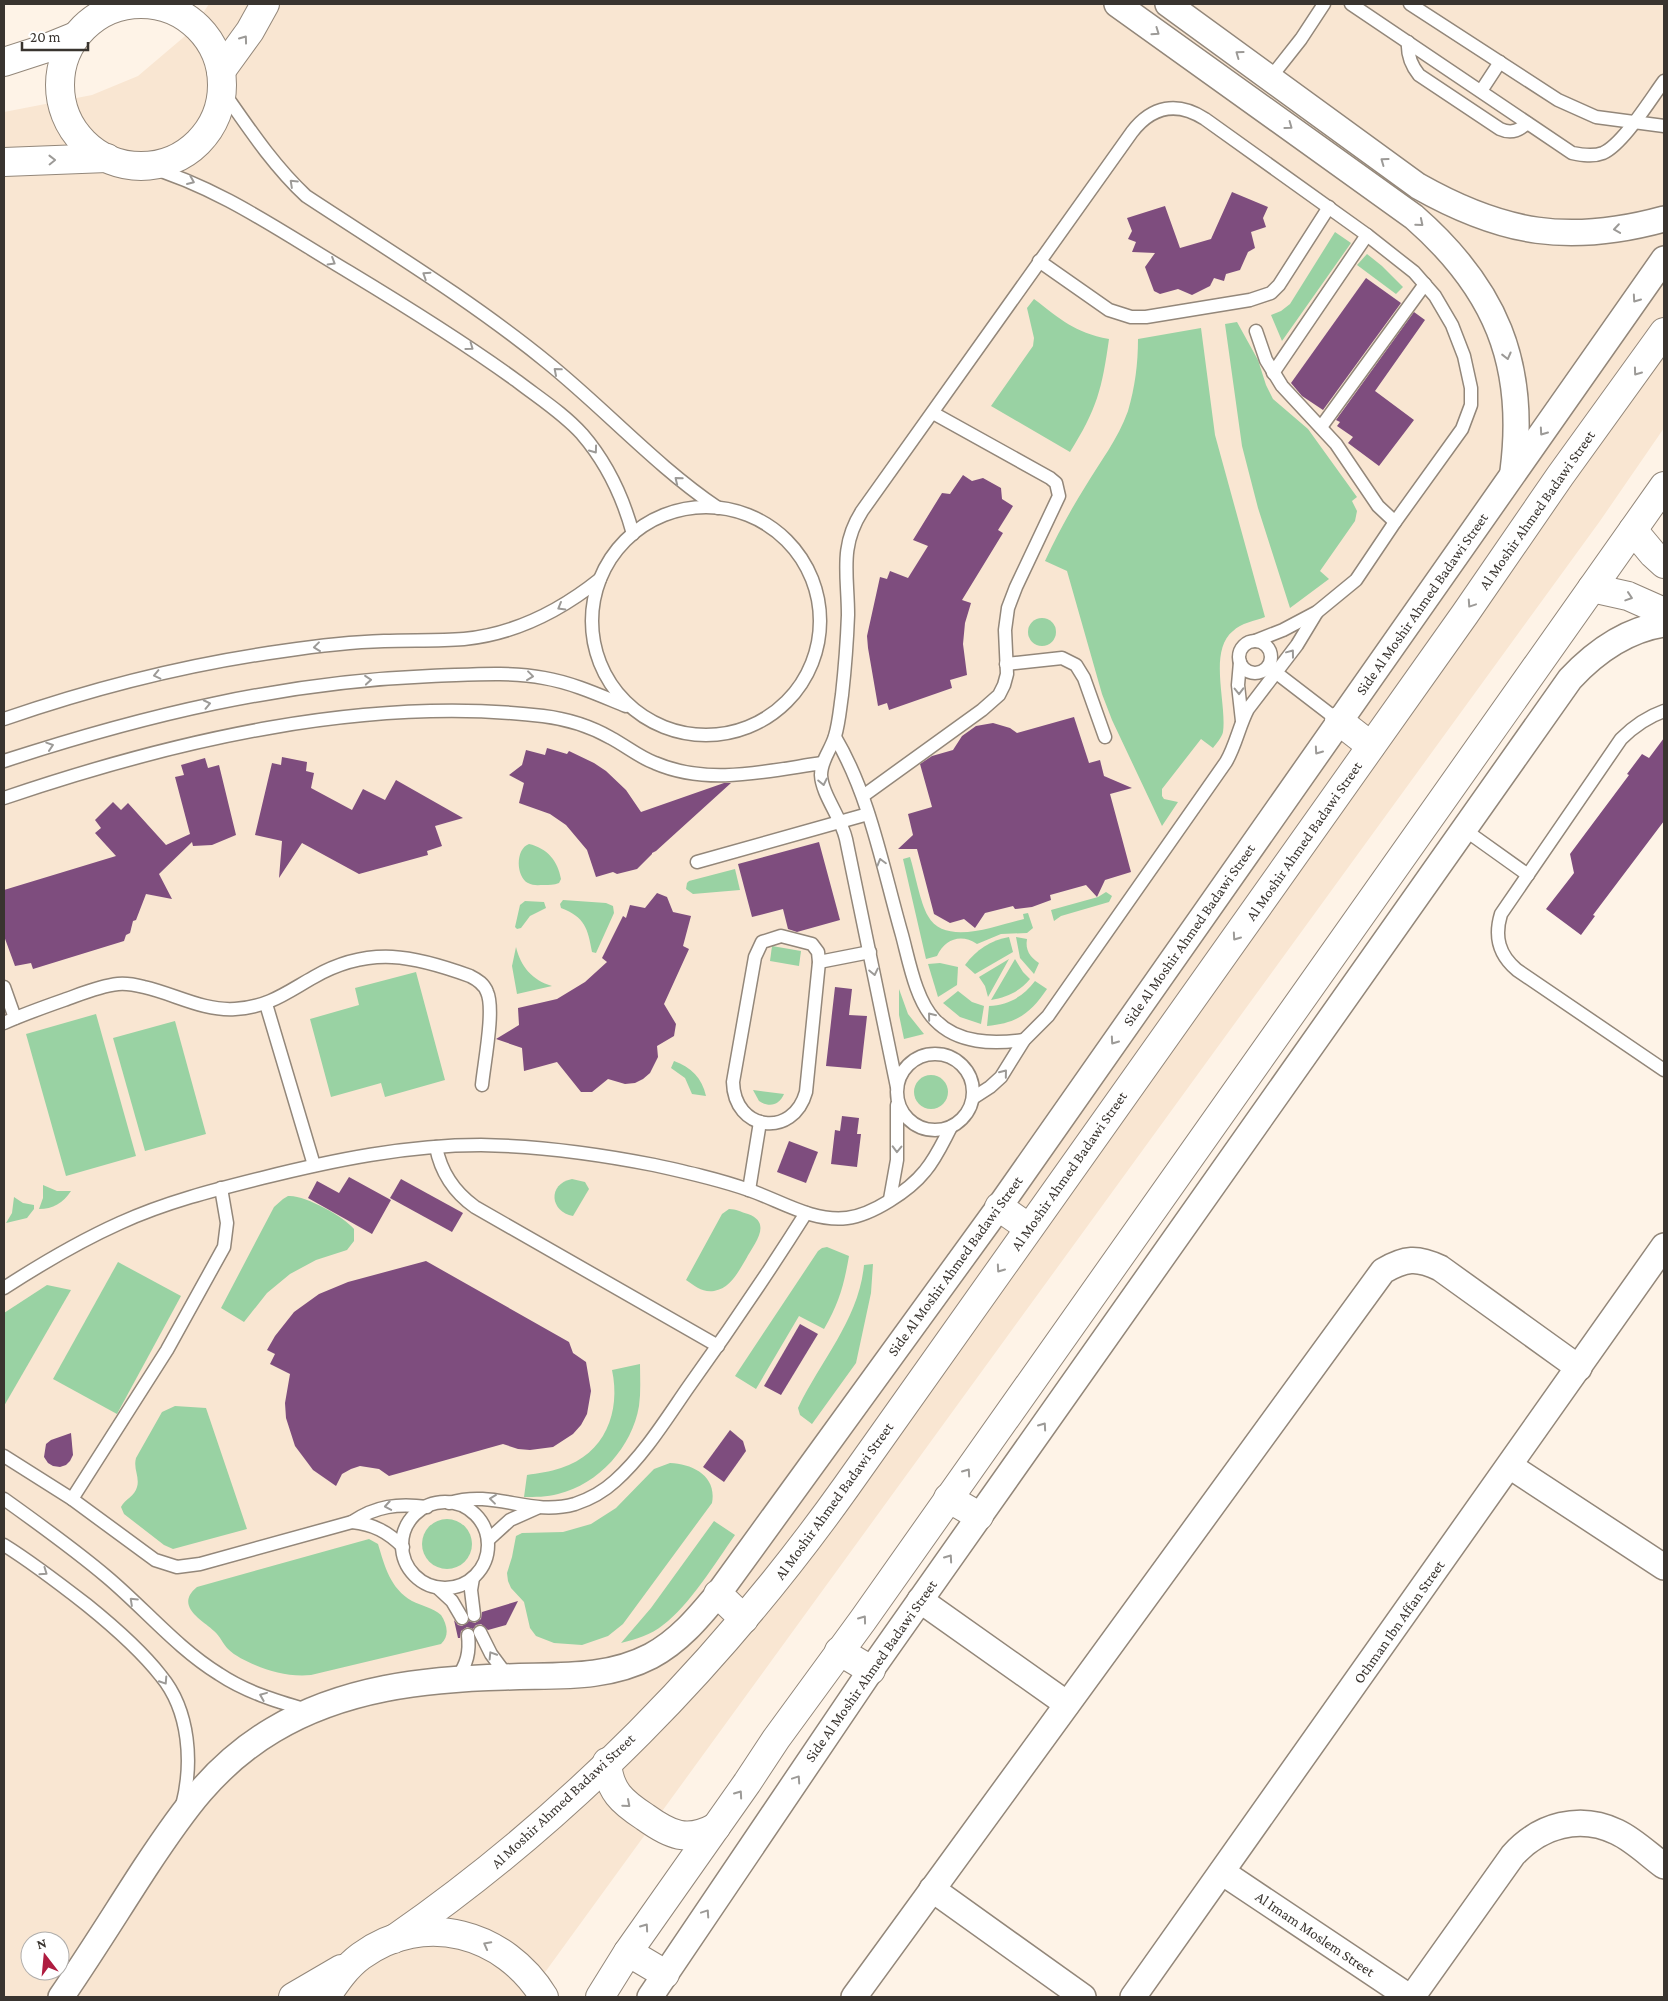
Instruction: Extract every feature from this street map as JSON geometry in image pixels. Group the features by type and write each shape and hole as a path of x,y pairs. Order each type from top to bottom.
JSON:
{"street":[{"path":"134,4 157,5 175,11 198,28 215,52 221,81 218,109 210,127 198,142 182,154 164,162 145,166 126,164 107,158 92,149 78,137 68,122 62,105 60,87 61,69 67,52 76,36 92,20 112,9 134,4"},
{"path":"221,81 265,4"},
{"path":"1117,4 1414,217 1449,250 1478,289 1500,332 1513,378 1517,410 1517,442 1513,474"},
{"path":"1168,4 1271,77 1418,186 1450,204 1485,218 1522,228 1568,232 1615,230 1634,227 1664,218"},
{"path":"4,62 76,36"},
{"path":"1254,101 1271,77"},
{"path":"4,162 107,158"},
{"name":"Side Al Moshir Ahmed Badawi Street","path":"61,1997 179,1816 208,1782 239,1754 272,1730 309,1711 382,1689 457,1678 594,1674 634,1664 653,1655 687,1630 718,1594 998,1208 1664,259"},
{"name":"Al Moshir Ahmed Badawi Street","path":"394,1939 491,1868 568,1801 701,1668 744,1619 814,1532 1560,476 1664,332"},
{"path":"600,1997 628,1952 839,1651 1664,486"},
{"path":"1633,530 1664,564"},
{"path":"1592,588 1628,596 1664,612"},
{"name":"Side Al Moshir Ahmed Badawi Street","path":"650,1997 871,1670 1570,679 1600,650 1618,639 1638,630 1664,624"},
{"path":"1339,721 1371,746"},
{"path":"998,1208 1029,1228"},
{"name":"Othman Ibn Affan Street","path":"1133,1997 1664,1246"},
{"path":"854,1997 1383,1271 1396,1263 1411,1260 1426,1262 1440,1268 1579,1368"},
{"path":"1510,1466 1664,1567"},
{"path":"948,1498 979,1516"},
{"path":"718,1594 744,1619"},
{"path":"920,1600 1067,1704"},
{"path":"839,1651 871,1670"},
{"path":"607,1762 610,1780 619,1797 664,1831 674,1835 691,1836 716,1827"},
{"path":"1411,1997 1513,1855 1536,1834 1554,1826 1573,1823 1597,1824 1618,1833 1664,1866"},
{"name":"Al Imam Moslem Street","path":"1222,1872 1411,1997"},
{"path":"932,1889 1083,1997"},
{"path":"293,1997 361,1956 394,1939 422,1933 452,1933 479,1940 505,1954 527,1973 544,1997"},
{"path":"628,1952 665,1974"},
{"path":"326,1997 339,1977 361,1956"}],"lane":[{"path":"1271,77 1301,39 1324,4"},
{"path":"1351,4 1572,153 1587,156 1602,154 1615,146 1664,81"},
{"path":"1410,4 1558,100 1596,117 1664,126"},
{"path":"1408,42 1407,49 1411,63 1419,75 1500,129 1511,132 1517,131 1528,123"},
{"path":"1481,91 1500,62"},
{"path":"221,81 270,158 286,178 306,196 459,296 504,329 591,400 670,472 718,508"},
{"path":"890,1199 897,1160 897,1086 846,839 841,822 824,789 821,775 822,763 835,737 846,654 848,613 845,560 850,534 862,512 1139,122 1160,110 1184,109 1195,112 1403,262 1425,284 1444,310 1459,340 1471,388 1471,405 1462,429 1356,580 1317,612 1283,630 1244,646 1239,656 1238,691 1242,721"},
{"path":"145,166 171,173 220,195 391,296 466,344 567,418 596,452 608,471 621,498 633,534"},
{"path":"1040,261 1109,310 1124,316 1146,317 1250,300 1270,293 1279,285 1329,207"},
{"path":"1273,373 1367,235"},
{"path":"1321,427 1425,284"},
{"path":"1256,331 1273,373 1282,386 1321,427 1343,454 1378,506 1395,522"},
{"path":"863,796 991,703 1004,686 1007,674 1005,630 1008,608 1016,587 1060,496 1056,483 1050,478 933,413"},
{"path":"4,761 109,728 173,711 290,689 379,679 514,674 545,678 574,685 630,707 657,725 689,735 722,735 754,725 782,707 804,682 817,652 821,619 816,586 801,557 779,533 750,516 718,508 688,508 659,518 633,534 614,554 600,579 592,606 592,634 598,661 611,686 630,707"},
{"path":"4,719 86,693 232,659 332,645 383,641 464,639 489,635 513,629 559,608 600,579"},
{"path":"973,1098 1001,1077 1024,1040 1048,1016 1218,774 1234,747 1242,721 1272,669 1304,634 1317,612"},
{"path":"1255,641 1266,645 1271,656 1272,669"},
{"path":"1006,664 1062,658 1076,665 1084,678 1105,737"},
{"path":"1240,662 1247,671 1272,669 1339,721"},
{"path":"4,798 119,761 207,740 252,731 341,719 432,712 477,711 564,719 598,730 642,758 658,765 708,775 740,775 822,763"},
{"path":"1664,711 1647,718 1633,727 1621,739 1502,914 1498,924 1498,943 1502,954 1517,970 1664,1070"},
{"path":"835,737 849,761 863,796 921,997 927,1011 936,1021 959,1036 983,1042 1024,1040"},
{"path":"697,862 868,814"},
{"path":"1464,830 1528,875"},
{"path":"781,936 796,939 812,944 818,952 819,962 804,1101 794,1115 786,1120 769,1124 751,1119 735,1100 732,1082 752,966 757,949 762,942 771,938 781,936"},
{"path":"819,962 870,952"},
{"path":"4,987 9,1020 92,990 118,984 146,987 204,1006 219,1009 235,1009 266,1004 286,995 327,970 369,958 397,956 414,958 470,976 487,990 491,1006 482,1085"},
{"path":"266,1004 314,1165"},
{"path":"949,1057 959,1036"},
{"path":"897,1086 903,1071 916,1059 932,1054 949,1057 963,1066 974,1089 969,1110 961,1121 951,1127 935,1130 918,1127 909,1120 901,1111 897,1100"},
{"path":"749,1190 760,1122"},
{"path":"4,1288 62,1253 122,1222 154,1209 221,1188 314,1165 367,1155 436,1147 523,1147 616,1159 698,1174 749,1190 806,1214 835,1219 850,1218 864,1214 913,1184 931,1163 951,1127"},
{"path":"436,1147 438,1159 448,1182 475,1208 718,1346"},
{"path":"72,1500 167,1350 224,1247 227,1223 221,1188"},
{"path":"448,1503 475,1498 537,1508 550,1508 578,1503 613,1483 623,1474 658,1431 718,1346 806,1214"},
{"path":"4,1456 72,1500 155,1560 177,1567 200,1564 352,1522 363,1514 388,1506 401,1504 427,1507"},
{"path":"4,1499 109,1578 177,1642 218,1674 265,1698 309,1711"},
{"path":"438,1503 448,1503 460,1505 471,1510 479,1518 485,1528 488,1540 486,1561 473,1578 462,1585 438,1588 427,1584 413,1573 404,1558 403,1539 409,1523 420,1511 438,1503"},
{"path":"488,1540 510,1520 537,1508"},
{"path":"352,1522 370,1525 379,1529 403,1547"},
{"path":"4,1545 56,1581 98,1614 137,1649 162,1676 174,1698 182,1720 187,1744 186,1792 179,1816"},
{"path":"438,1588 468,1616 473,1578"},
{"path":"457,1678 466,1662 469,1645 474,1634 508,1676"}],"shaded area":[{"path":"209,4 1664,4 1664,428 1600,521 527,1997 4,1997 4,112 92,95 138,76 191,31"}],"green space":[{"path":"1335,232 1351,243 1282,341 1271,315 1281,311 1290,304"},
{"path":"1367,254 1403,287 1396,294 1357,265"},
{"path":"1034,299 1077,329 1109,339 1104,372 1097,398 1070,452 991,406 1033,346 1034,338 1027,308"},
{"path":"1237,322 1258,360 1266,385 1273,399 1308,429 1357,497 1352,501 1357,511 1355,521 1320,571 1329,579 1290,608 1258,508 1242,446 1225,324"},
{"path":"1201,328 1215,435 1265,617 1240,626 1226,640 1221,651 1220,664 1224,720 1223,732 1213,748 1201,739 1162,789 1164,799 1178,802 1162,826 1112,720 1102,694 1067,571 1045,561 1079,496 1114,441 1124,421 1134,384 1138,339"},
{"path":"1042,618 1052,622 1056,632 1052,642 1042,646 1032,642 1028,632 1032,622"},
{"path":"529,844 551,856 560,872 561,879 559,883 534,885 524,880 519,869 519,857 524,847"},
{"path":"910,857 925,910 936,925 946,930 972,931 1024,919 1023,914 1028,913 1033,928 1027,933 1001,934 977,944 959,938 944,945 937,956 926,959 903,859"},
{"path":"735,869 740,890 693,894 686,889 689,881"},
{"path":"1106,892 1112,896 1109,902 1061,916 1054,921 1051,910 1098,897"},
{"path":"563,900 606,903 613,906 614,913 596,953 592,952 584,925 575,915 561,908 560,904"},
{"path":"525,901 544,902 546,908 530,916 521,928 517,929 515,927 520,905"},
{"path":"1009,937 1013,952 975,974 965,965 984,946"},
{"path":"1016,937 1027,939 1029,953 1039,963 1034,974 1020,958"},
{"path":"772,946 801,951 799,966 770,961"},
{"path":"516,947 521,961 528,972 552,986 517,994 512,966"},
{"path":"1009,959 988,997 985,986 979,977"},
{"path":"1015,959 1030,979 1012,993 991,1000"},
{"path":"940,963 958,967 957,985 938,997 928,964"},
{"path":"416,972 445,1080 385,1097 381,1083 331,1097 310,1019 359,1005 355,988"},
{"path":"1035,981 1047,989 1035,1005 1015,1020 987,1026 989,1006 1003,1004 1015,999"},
{"path":"899,989 908,1014 924,1034 904,1039 899,1015"},
{"path":"958,991 972,1002 984,1006 981,1024 960,1017 943,1003"},
{"path":"96,1014 136,1156 66,1176 26,1034"},
{"path":"175,1021 206,1134 145,1151 113,1038"},
{"path":"674,1061 686,1066 695,1074 702,1084 706,1096 692,1094 685,1078 671,1068"},
{"path":"931,1075 943,1080 948,1092 943,1104 931,1109 919,1104 914,1092 919,1080"},
{"path":"753,1090 784,1094 780,1101 770,1105 759,1101"},
{"path":"572,1179 585,1182 589,1189 573,1216 560,1209 554,1198 558,1186"},
{"path":"43,1185 57,1191 71,1191 65,1199 57,1204 49,1208 39,1209 43,1198"},
{"path":"288,1196 295,1196 313,1202 342,1218 354,1229 354,1241 347,1250 316,1260 290,1274 267,1293 244,1322 221,1308 274,1207"},
{"path":"14,1197 23,1203 34,1205 34,1209 27,1218 6,1223 12,1213"},
{"path":"729,1209 755,1218 760,1228 757,1241 740,1269 725,1287 714,1291 703,1290 686,1280 722,1214"},
{"path":"827,1247 849,1256 834,1311 824,1329 799,1316 756,1389 735,1376 818,1251"},
{"path":"118,1262 181,1296 117,1414 53,1379"},
{"path":"873,1264 871,1293 856,1363 812,1424 800,1415 798,1408 847,1321 861,1285 864,1265"},
{"path":"47,1285 71,1290 4,1406 4,1313"},
{"path":"640,1364 640,1401 635,1421 629,1436 611,1462 600,1473 573,1489 550,1496 524,1497 527,1475 557,1469 576,1461 589,1453 599,1442 606,1430 614,1401 612,1370"},
{"path":"175,1406 206,1408 247,1529 173,1549 164,1545 124,1514 121,1507 137,1487 136,1458 162,1412"},
{"path":"670,1463 687,1466 702,1473 711,1486 713,1494 712,1503 623,1624 608,1636 582,1645 554,1643 536,1636 530,1628 524,1602 511,1588 508,1581 507,1573 516,1536 522,1533 563,1532 591,1524 616,1508 654,1469"},
{"path":"447,1519 456,1521 467,1530 472,1544 470,1553 461,1564 447,1569 438,1567 427,1558 422,1544 424,1535 433,1524"},
{"path":"714,1521 735,1535 702,1583 673,1617 643,1636 621,1643 651,1608"},
{"path":"369,1539 378,1544 389,1576 398,1590 412,1601 441,1615 445,1622 447,1634 441,1644 311,1675 289,1675 261,1668 234,1654 226,1647 216,1633 192,1612 189,1606 188,1600 197,1587"}],"building":[{"path":"1232,192 1268,207 1263,218 1266,227 1251,232 1255,248 1248,252 1240,270 1226,274 1224,281 1214,278 1210,286 1192,295 1178,289 1160,294 1154,291 1145,267 1155,253 1132,252 1136,242 1128,239 1132,231 1127,218 1165,206 1180,248 1211,239"},
{"path":"1366,278 1401,303 1323,410 1302,396 1291,383"},
{"path":"1414,312 1425,320 1375,391 1414,420 1379,466 1348,443 1353,437 1337,426 1340,422 1336,420"},
{"path":"963,475 972,481 983,478 1001,488 1002,499 1013,506 998,530 1003,533 962,600 971,603 965,623 963,644 967,675 950,680 952,688 889,710 887,703 878,706 867,636 880,577 887,579 890,571 908,578 928,546 913,540 942,493 950,494"},
{"path":"1074,717 1089,763 1100,760 1104,776 1132,788 1110,794 1131,872 1105,880 1097,897 1086,885 1050,895 1051,900 1032,907 1015,909 1013,906 985,913 975,928 964,919 950,923 934,914 917,849 898,849 913,835 908,814 932,807 920,764 932,756 953,750 962,736 976,726 993,723 1010,728 1017,733"},
{"path":"1664,738 1664,821 1593,915 1595,916 1581,935 1546,909 1574,873 1570,854 1629,775 1627,774 1642,754 1649,758"},
{"path":"547,748 567,754 569,751 606,771 626,790 641,812 724,783 731,783 652,853 637,869 617,874 613,872 596,877 587,850 566,825 550,814 519,803 524,783 509,775 522,765 526,750 545,755"},
{"path":"282,757 307,762 306,771 314,773 311,788 352,810 363,789 385,800 396,780 463,818 435,826 442,846 427,851 428,855 359,874 302,843 279,878 282,841 255,835 272,763 281,765"},
{"path":"205,758 208,768 219,765 236,835 212,845 193,846 192,842 159,874 172,899 146,894 136,920 133,921 130,933 126,935 124,941 33,969 31,963 15,966 4,936 4,890 116,856 95,833 101,828 95,820 113,802 121,810 128,803 166,845 190,834 175,777 184,775 181,765"},
{"path":"819,842 840,920 797,932 788,929 783,909 752,917 738,864"},
{"path":"657,893 667,897 673,912 691,916 683,946 689,949 664,1004 676,1024 674,1036 657,1046 658,1057 650,1073 635,1083 625,1084 608,1079 592,1092 581,1092 557,1062 524,1071 522,1048 496,1039 519,1025 518,1008 557,999 585,982 607,962 602,958 623,916 626,918 630,905 645,908"},
{"path":"835,987 852,989 849,1015 867,1016 861,1069 826,1066"},
{"path":"842,1116 859,1118 857,1134 861,1134 857,1167 831,1164 835,1130 840,1131"},
{"path":"789,1141 818,1152 806,1183 777,1172"},
{"path":"349,1177 391,1200 372,1234 308,1198 317,1181 339,1193"},
{"path":"401,1179 463,1213 452,1232 390,1198"},
{"path":"426,1261 569,1342 573,1353 586,1362 591,1391 587,1414 573,1434 553,1447 530,1450 518,1449 503,1444 389,1476 379,1469 360,1466 342,1474 336,1486 313,1470 295,1446 286,1418 285,1403 290,1374 270,1364 275,1354 267,1350 275,1336 294,1312 319,1294 348,1282"},
{"path":"800,1324 818,1334 781,1395 764,1386"},
{"path":"730,1430 743,1441 746,1451 724,1482 703,1467"},
{"path":"71,1433 73,1455 70,1461 60,1467 48,1463 44,1457 46,1444 51,1440"},
{"path":"518,1601 506,1625 488,1630 481,1624 476,1625 473,1629 467,1627 461,1631 460,1638 458,1638 454,1620 458,1625 462,1626 469,1621 475,1623 481,1619 482,1612"}]}
